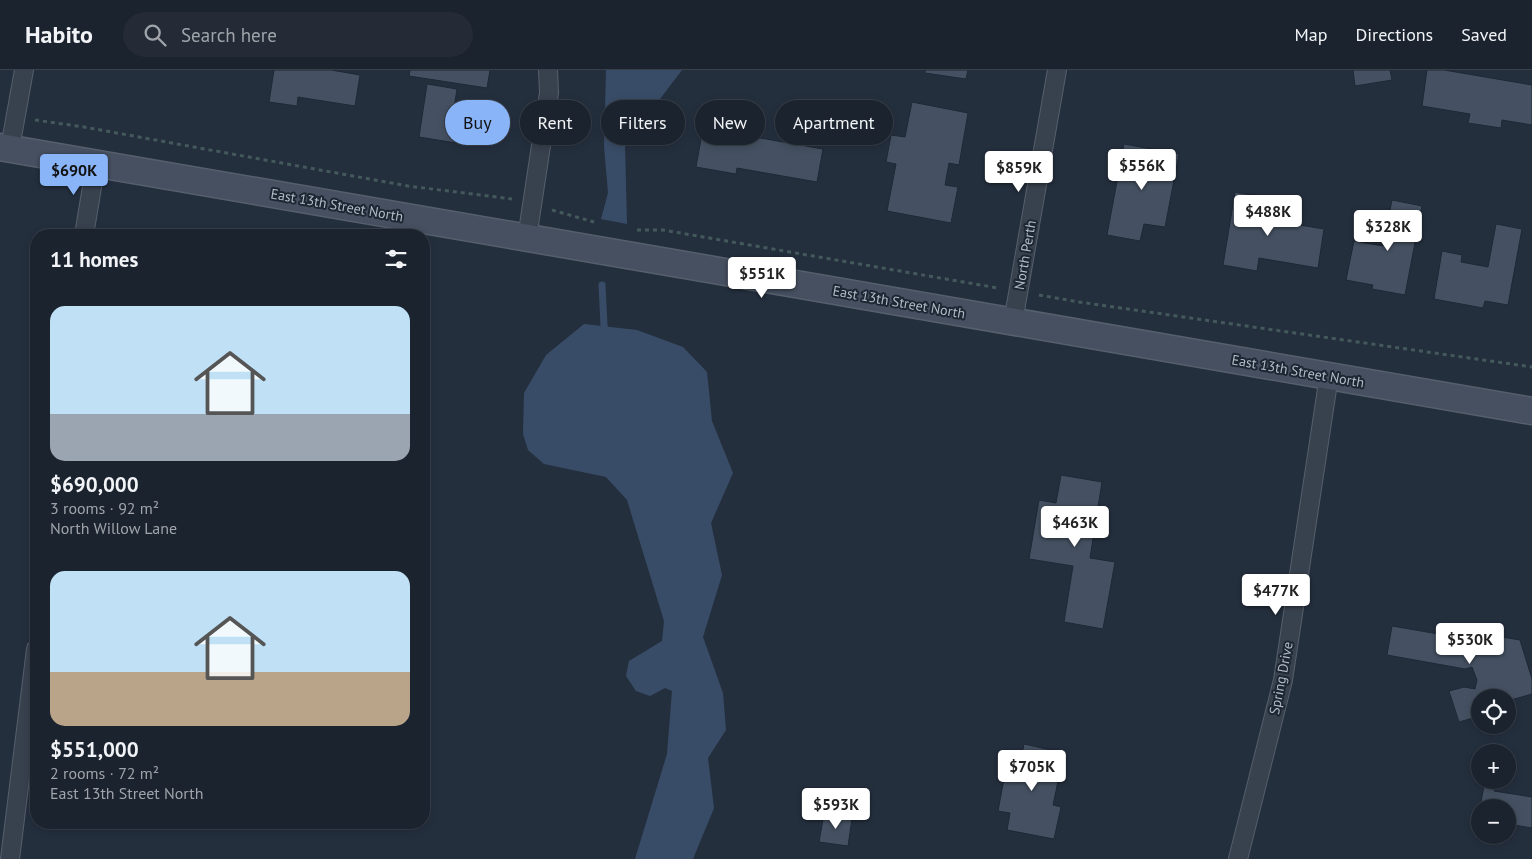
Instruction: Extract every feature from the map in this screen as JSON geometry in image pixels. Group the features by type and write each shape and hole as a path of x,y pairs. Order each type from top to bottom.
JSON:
{"main road":[{"name":"East 13th Street North","path":"5,148 1532,411"}],"street":[{"path":"5,148 16,118 24,70"},
{"path":"527,238 549,93 548,70"},
{"name":"North Perth","path":"1013,322 1057,70"},
{"path":"85,229 96,163"},
{"name":"Spring Drive","path":"1238,859 1283,680 1329,376"},
{"path":"10,859 30,697"}],"path":[{"path":"16,118 84,127 408,186 516,199 601,224"},
{"path":"634,230 663,230 1089,304 1532,367"}],"water":[{"path":"606,70 682,70 659,100 605,100"},
{"path":"625,145 627,224 601,219 608,193 604,146"},
{"path":"584,324 637,330 683,347 707,372 712,421 733,473 711,523 722,575 703,637 723,693 726,730 708,758 714,808 693,859 635,859 667,754 672,691 665,688 650,696 636,691 626,676 629,661 662,641 664,621 627,500 606,477 544,464 528,450 523,434 524,393 546,355"}],"building":[{"path":"274,70 331,70 360,75 355,106 298,97 297,106 269,102"},
{"path":"410,70 490,70 487,88 409,76"},
{"path":"925,70 968,70 966,79 925,73"},
{"path":"1353,70 1390,70 1392,80 1355,86"},
{"path":"1427,70 1444,70 1532,85 1532,125 1502,120 1501,128 1468,123 1470,114 1422,106"},
{"path":"427,84 457,89 455,100 445,100 445,141 419,137"},
{"path":"912,102 968,113 959,165 949,163 945,185 958,187 951,223 887,211 896,164 886,162 889,145 893,145 893,135 905,137"},
{"path":"765,139 775,141 775,145 800,145 823,149 817,182 737,168 736,174 696,167 700,145 765,145"},
{"path":"1124,144 1179,154 1165,227 1144,224 1140,241 1107,235"},
{"path":"1235,192 1273,199 1269,220 1324,229 1318,268 1259,258 1257,271 1223,265"},
{"path":"1392,200 1422,206 1405,295 1372,289 1373,285 1346,280 1354,241 1383,246"},
{"path":"1496,224 1522,229 1508,305 1485,301 1483,308 1434,299 1442,251 1462,255 1461,262 1488,267"},
{"path":"1061,475 1102,482 1090,558 1115,562 1103,629 1064,622 1073,566 1029,559 1039,500 1056,503"},
{"path":"1392,626 1485,642 1502,637 1520,640 1532,679 1532,694 1516,699 1516,689 1475,689 1477,680 1472,667 1465,669 1387,655"},
{"path":"1464,687 1475,689 1471,689 1471,719 1459,722 1449,691"},
{"path":"1024,744 1064,753 1053,805 1061,807 1054,839 1007,830 1010,813 998,811 1008,757 1021,759"},
{"path":"1483,789 1494,789 1494,791 1532,797 1532,828 1516,825 1516,799 1482,799"},
{"path":"824,814 852,819 848,846 819,842"}],"waterway":[{"path":"602,285 604,326 607,333"}]}
